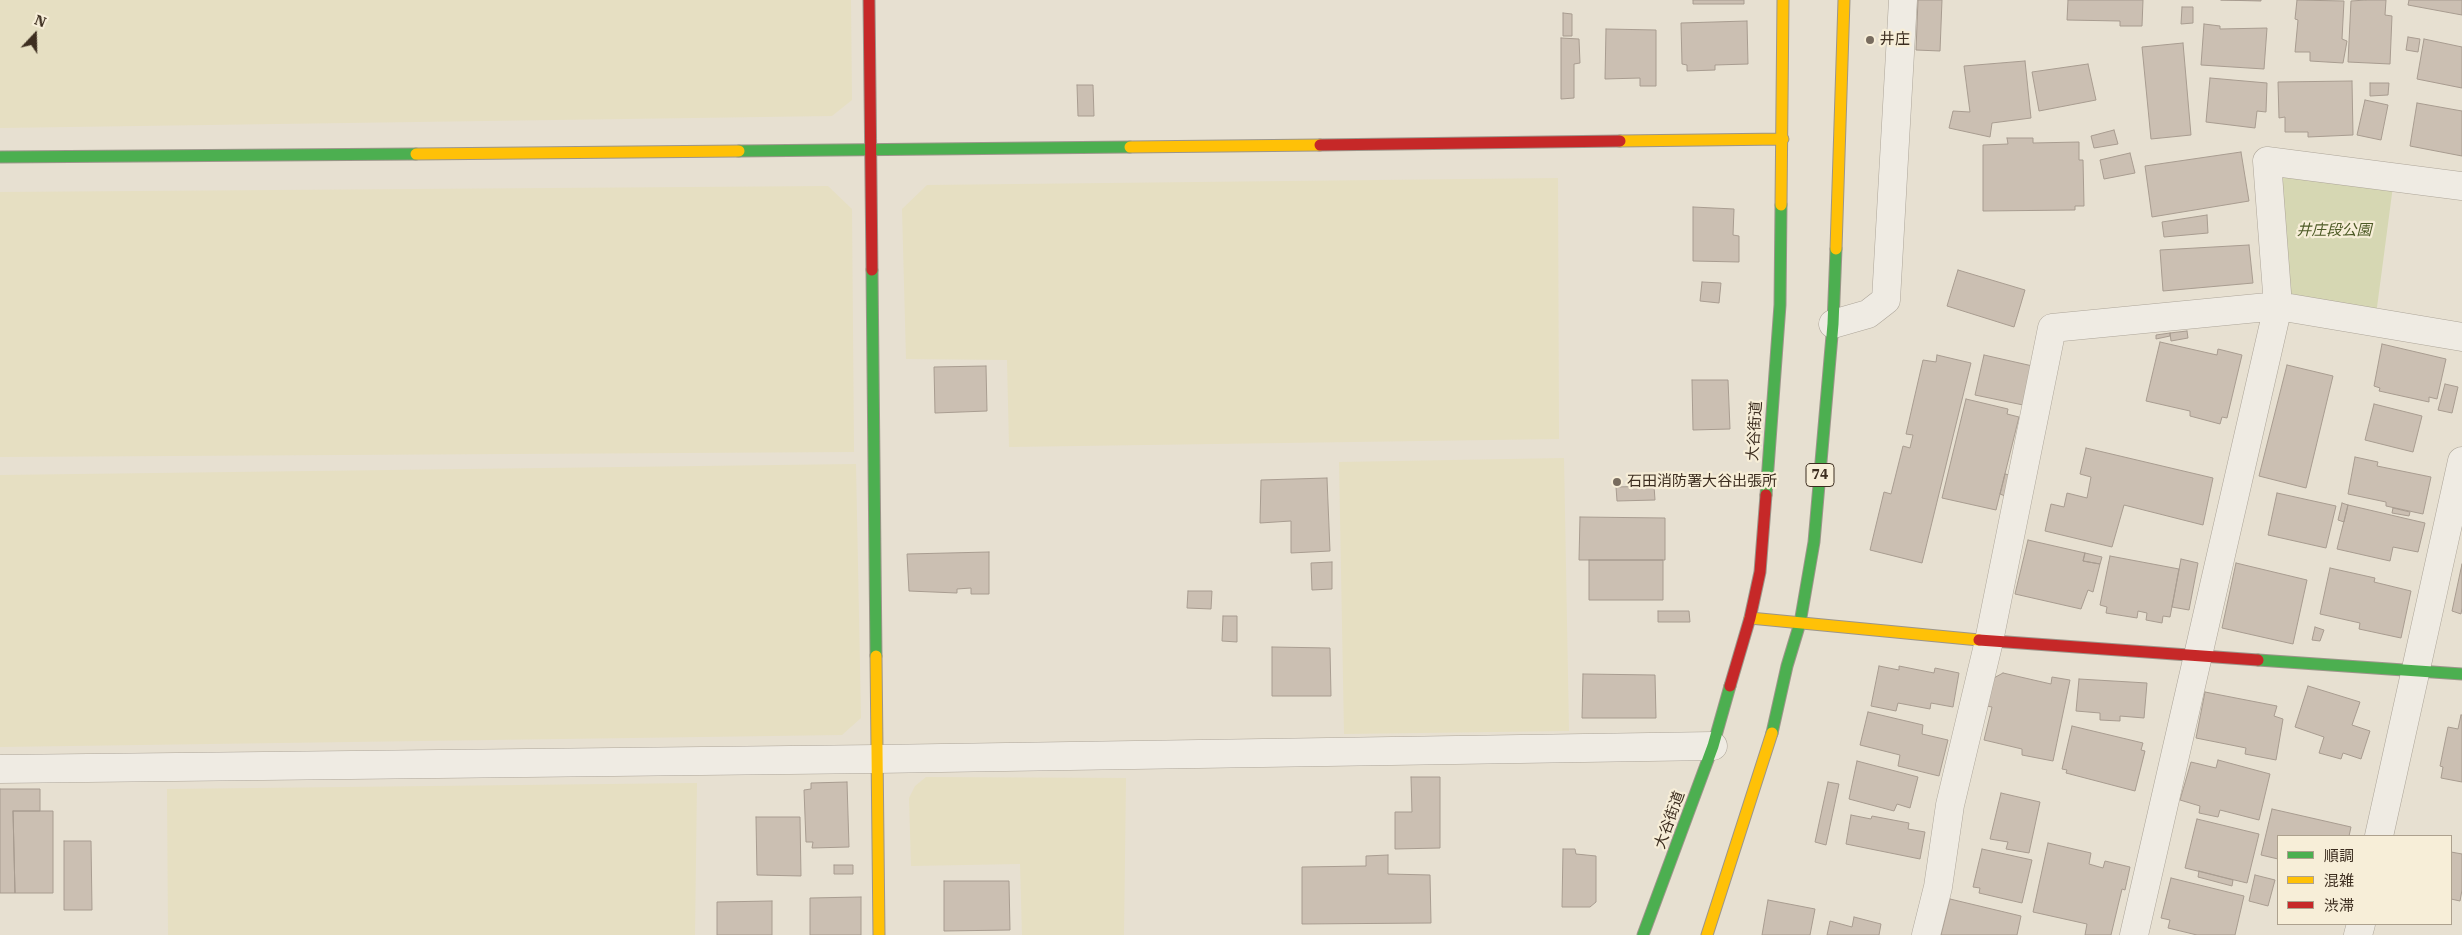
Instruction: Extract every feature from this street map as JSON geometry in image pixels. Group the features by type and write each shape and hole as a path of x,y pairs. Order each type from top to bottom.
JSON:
{"street":[{"path":"869,0 879,935"},
{"name":"大谷街道","path":"1643,935 1713,746 1750,618 1760,572 1780,305 1784,0"},
{"name":"74","path":"1707,935 1770,743 1787,666 1800,623 1814,542 1834,324 1844,0"},
{"path":"1834,324 1868,314 1886,300 1902,0"},
{"path":"0,157 870,150 1783,139"},
{"path":"2134,935 2278,306 2267,161 2462,186"},
{"path":"1926,935 1938,887 1950,805 1989,641 2052,328 2278,306 2462,336"},
{"path":"2379,835 2462,461"},
{"path":"1750,618 1989,641 2462,674"},
{"path":"0,769 877,759 1713,746"}],"shaded area":[{"path":"0,0 851,0 852,100 832,116 0,128"},
{"path":"1558,178 1559,439 1009,447 1007,360 906,359 902,209 927,185"},
{"path":"828,186 852,209 854,452 0,457 0,192"},
{"path":"1564,458 1569,731 1344,734 1339,462"},
{"path":"856,464 861,718 842,735 0,747 0,475"},
{"path":"926,777 1126,778 1124,935 1022,935 1020,864 911,866 909,798 915,786"},
{"path":"697,783 695,935 168,935 167,789"}],"green space":[{"name":"井庄段公園","path":"2293,170 2393,186 2376,315 2297,302 2284,288 2280,180"}],"building":[{"path":"1693,0 1744,0 1744,4 1693,4"},
{"path":"1918,0 1942,0 1940,51 1916,50"},
{"path":"2068,0 2143,0 2142,26 2120,26 2120,21 2067,20"},
{"path":"2221,0 2261,0 2261,1"},
{"path":"2297,0 2344,1 2342,39 2347,41 2343,63 2310,61 2310,52 2295,52 2298,20 2295,19"},
{"path":"2386,0 2385,15 2392,16 2390,64 2348,62 2351,1"},
{"path":"2409,0 2462,0 2462,15 2408,5"},
{"path":"2182,7 2193,7 2193,23 2181,24"},
{"path":"1563,13 1572,14 1572,36 1563,36"},
{"path":"1747,21 1748,64 1715,65 1715,70 1687,71 1687,65 1682,64 1681,23"},
{"path":"2204,24 2220,26 2220,29 2267,28 2264,69 2201,65"},
{"path":"1606,29 1656,30 1656,86 1640,86 1640,78 1605,79"},
{"path":"2408,37 2420,39 2418,52 2406,50"},
{"path":"1561,38 1579,39 1580,63 1574,64 1574,98 1561,99"},
{"path":"2424,39 2462,47 2462,88 2417,79"},
{"path":"2183,43 2191,135 2151,139 2142,47"},
{"path":"2025,61 2031,118 1992,123 1990,137 1949,128 1953,111 1970,112 1964,66"},
{"path":"2088,64 2096,100 2039,111 2032,72"},
{"path":"2210,78 2267,83 2266,112 2257,111 2255,128 2206,122"},
{"path":"2352,81 2353,135 2308,137 2308,132 2285,132 2285,117 2279,118 2278,82"},
{"path":"2370,83 2389,83 2388,95 2370,96"},
{"path":"1077,85 1093,85 1094,116 1078,116"},
{"path":"2365,100 2388,105 2381,140 2357,135"},
{"path":"2417,103 2462,111 2462,156 2410,146"},
{"path":"2114,130 2118,144 2094,148 2091,136"},
{"path":"2007,138 2033,138 2033,143 2079,142 2079,160 2083,160 2084,206 2075,206 2075,210 1983,211 1983,145 2008,144"},
{"path":"2241,152 2249,201 2152,217 2145,166"},
{"path":"2130,153 2135,173 2104,179 2100,160"},
{"path":"1693,207 1734,209 1733,235 1739,236 1739,262 1693,261"},
{"path":"2207,215 2208,233 2164,237 2162,222"},
{"path":"2249,245 2253,283 2163,291 2160,250"},
{"path":"1958,270 2025,290 2014,327 1947,306"},
{"path":"1702,282 1721,283 1719,303 1700,301"},
{"path":"2187,331 2188,338 2171,341 2170,333"},
{"path":"2170,333 2170,336 2156,339 2156,335"},
{"path":"2160,342 2217,355 2218,349 2242,355 2227,418 2222,417 2220,424 2190,416 2190,411 2146,401"},
{"path":"2382,344 2446,359 2437,399 2429,397 2429,402 2379,391 2380,388 2374,386"},
{"path":"1937,355 1971,363 1922,563 1870,550 1884,492 1891,494 1903,446 1910,448 1913,435 1906,434 1923,360 1936,362"},
{"path":"1984,355 2037,367 2028,406 1975,395"},
{"path":"2287,365 2333,376 2306,488 2259,476"},
{"path":"986,366 987,411 935,413 934,367"},
{"path":"1692,380 1728,380 1730,429 1693,430"},
{"path":"2445,384 2458,387 2452,413 2438,410"},
{"path":"1966,399 2008,409 2007,414 2019,417 1996,510 1942,498"},
{"path":"2374,404 2422,416 2413,452 2365,440"},
{"path":"2086,448 2213,478 2203,525 2124,505 2112,547 2045,531 2051,504 2064,507 2067,493 2087,498 2091,477 2080,474"},
{"path":"2355,457 2378,462 2377,466 2431,477 2423,514 2386,506 2386,502 2348,494"},
{"path":"2005,474 2010,475 2005,496 2000,494"},
{"path":"1327,478 1330,551 1291,553 1291,521 1260,523 1261,480"},
{"path":"1654,486 1655,500 1617,501 1616,487"},
{"path":"2277,493 2336,506 2326,548 2268,535"},
{"path":"2342,503 2348,505 2344,522 2338,520"},
{"path":"2348,505 2425,523 2418,552 2393,547 2390,561 2337,549"},
{"path":"2393,508 2410,512 2409,516 2392,513"},
{"path":"1580,517 1665,518 1665,560 1579,560"},
{"path":"2028,540 2085,553 2083,561 2100,564 2093,592 2088,590 2081,609 2015,594"},
{"path":"989,552 989,594 971,594 971,588 957,589 957,593 909,591 907,554"},
{"path":"2085,553 2102,557 2100,564 2083,561"},
{"path":"2110,556 2179,569 2170,617 2163,616 2162,623 2146,620 2147,613 2138,611 2137,618 2106,613 2107,607 2100,605"},
{"path":"2181,559 2198,563 2189,610 2172,607"},
{"path":"1589,560 1663,560 1663,600 1589,600"},
{"path":"1332,562 1332,589 1312,590 1311,563"},
{"path":"2236,563 2307,580 2293,644 2222,628"},
{"path":"2462,564 2462,608 2461,614 2452,611"},
{"path":"2330,568 2375,578 2374,582 2411,591 2401,638 2359,629 2360,623 2320,614"},
{"path":"1188,591 1212,591 1211,609 1187,608"},
{"path":"1658,611 1689,611 1690,622 1658,622"},
{"path":"1223,616 1237,616 1237,642 1222,641"},
{"path":"2315,627 2324,630 2320,641 2312,640"},
{"path":"1272,647 1330,648 1331,696 1272,696"},
{"path":"1879,666 1899,670 1899,666 1934,673 1935,668 1959,673 1953,707 1931,703 1930,709 1898,703 1896,711 1871,706"},
{"path":"2003,673 2051,684 2052,677 2070,680 2053,761 2022,755 2022,749 1984,740 1992,707 1986,706 1992,679"},
{"path":"1583,674 1655,675 1656,718 1582,718"},
{"path":"2079,679 2147,683 2144,718 2120,716 2120,721 2100,720 2100,713 2076,711"},
{"path":"2308,686 2360,702 2352,725 2370,731 2361,759 2343,753 2341,759 2319,753 2324,737 2295,727"},
{"path":"2205,692 2277,706 2274,716 2283,719 2276,760 2245,754 2246,748 2196,738"},
{"path":"1868,712 1923,725 1922,734 1948,740 1939,776 1898,766 1900,755 1860,745"},
{"path":"2461,715 2462,782 2441,778 2443,767 2440,766 2448,727 2458,729"},
{"path":"2072,726 2143,743 2141,750 2145,751 2135,791 2066,773 2067,770 2062,769"},
{"path":"2218,760 2270,774 2259,820 2220,810 2218,817 2199,813 2200,806 2180,800 2191,762 2216,768"},
{"path":"1857,761 1918,777 1910,808 1897,804 1894,811 1849,799"},
{"path":"1411,777 1440,777 1440,848 1395,849 1395,812 1412,812"},
{"path":"847,782 849,847 812,848 813,842 806,842 804,790 811,789 811,783"},
{"path":"1828,782 1839,784 1826,845 1815,842"},
{"path":"0,789 40,789 40,811 13,811 15,893 0,893"},
{"path":"2001,793 2040,802 2029,853 2006,849 2008,842 1990,839"},
{"path":"2272,809 2351,827 2349,835 2277,835 2277,859 2261,855"},
{"path":"13,811 53,811 53,893 15,893"},
{"path":"1851,815 1871,819 1872,816 1909,823 1908,829 1925,832 1920,859 1846,844"},
{"path":"756,817 800,817 801,876 757,875"},
{"path":"2197,819 2259,834 2247,883 2185,868"},
{"path":"64,841 91,841 92,910 64,910"},
{"path":"2048,843 2091,853 2089,864 2103,868 2105,861 2130,867 2125,890 2122,889 2111,935 2085,935 2087,924 2033,912"},
{"path":"1563,849 1575,849 1576,854 1596,856 1596,902 1590,907 1562,907"},
{"path":"1982,849 2032,860 2022,903 1979,893 1980,888 1973,887"},
{"path":"2452,852 2462,854 2462,890 2460,901 2452,899"},
{"path":"1388,855 1388,874 1430,875 1431,923 1302,924 1302,867 1366,866 1366,856"},
{"path":"834,865 853,865 853,874 834,874"},
{"path":"2199,871 2233,880 2232,886 2198,877"},
{"path":"2255,875 2275,880 2268,906 2249,901"},
{"path":"2171,878 2244,896 2235,935 2197,935 2168,928 2170,920 2161,918"},
{"path":"944,881 1009,881 1010,930 944,931"},
{"path":"861,897 861,935 810,935 810,898"},
{"path":"1950,899 2021,916 2017,935 1941,935"},
{"path":"1768,900 1815,909 1810,935 1762,935"},
{"path":"772,901 772,935 717,935 717,902"},
{"path":"1854,917 1881,924 1879,935 1827,935 1830,921 1852,927"}],"traffic: fast":[{"path":"739,151 1130,147"},
{"path":"0,157 416,154"},
{"path":"1766,495 1780,305 1781,205"},
{"path":"1772,733 1787,666 1800,623 1814,542 1833,324 1836,249"},
{"path":"872,270 876,656"},
{"path":"2258,660 2462,674"},
{"path":"1643,935 1713,746 1730,686"}],"traffic: slow":[{"path":"1781,205 1783,0"},
{"path":"1836,249 1844,0"},
{"path":"1620,141 1783,139"},
{"path":"1130,147 1320,145"},
{"path":"416,154 739,151"},
{"path":"1750,618 1979,640"},
{"path":"876,656 879,935"},
{"path":"1707,935 1772,733"}],"traffic: jam":[{"path":"869,0 872,270"},
{"path":"1320,145 1620,141"},
{"path":"1730,686 1750,618 1760,572 1766,495"},
{"path":"1979,640 2258,660"}],"place":[{"name":"井庄","path":"1870,40"},
{"name":"石田消防署大谷出張所","path":"1617,482"}]}
